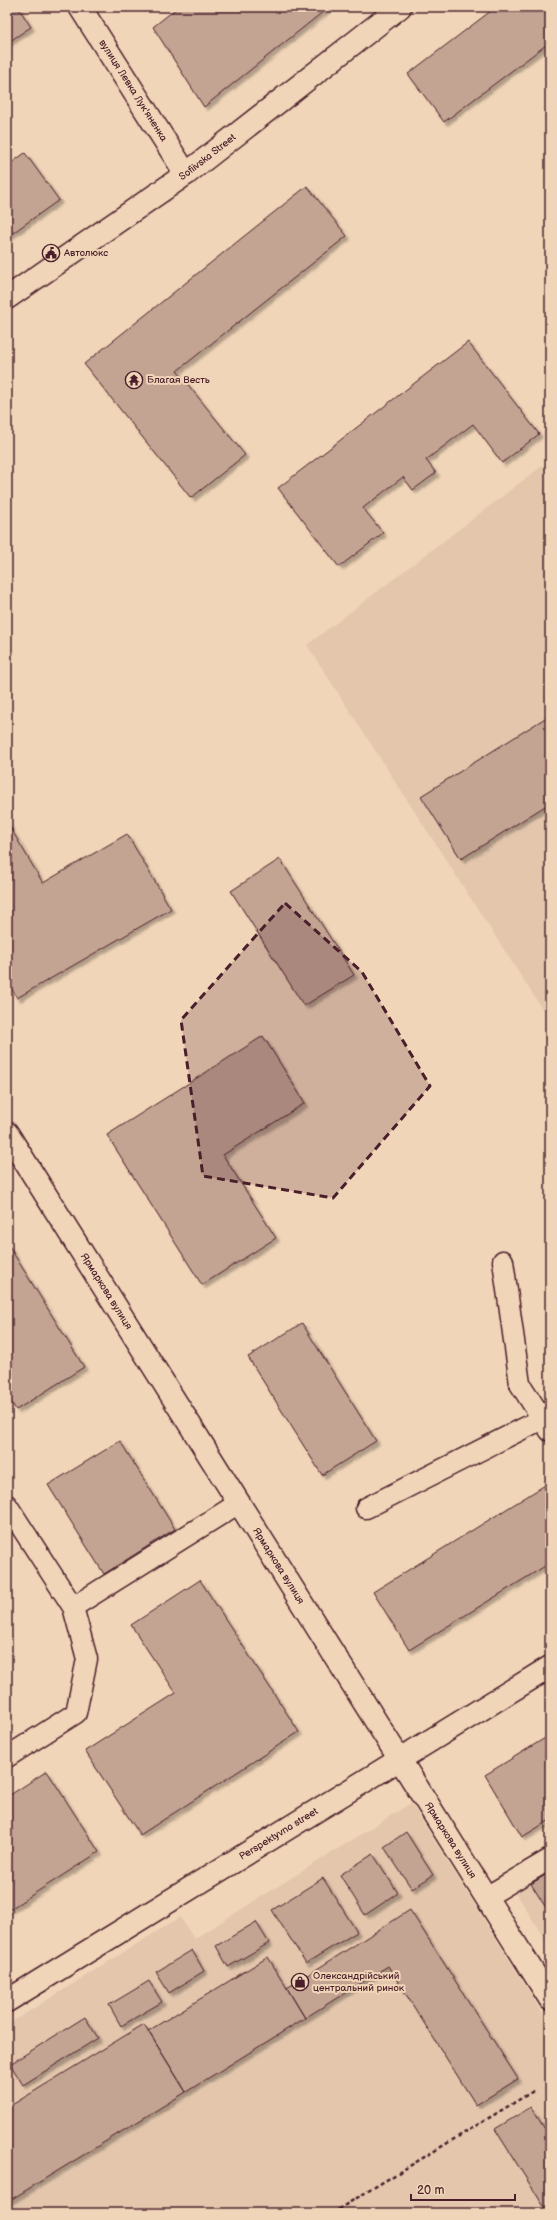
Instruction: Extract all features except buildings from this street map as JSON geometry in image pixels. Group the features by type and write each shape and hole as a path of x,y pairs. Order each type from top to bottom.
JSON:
{"street":[{"name":"вулиця Левка Лук'яненка","path":"80,7 186,174"},
{"name":"Sofiivska Street","path":"7,298 186,174 400,7"},
{"name":"Ярмаркова вулиця","path":"7,1133 550,1999"},
{"name":"Perspektyvna street","path":"7,2001 550,1667"}],"lane":[{"path":"366,1508 547,1421 520,1384 503,1261"},
{"path":"73,1607 239,1503"},
{"path":"7,1505 73,1607 87,1659 76,1714 7,1757"},
{"path":"486,1898 550,1859"}],"path":[{"path":"332,2213 535,2090"}],"highlighted area":[{"path":"285,903 362,972 430,1086 333,1198 203,1176 181,1020"}],"shaded area":[{"path":"550,460 550,1021 307,645"},
{"name":"Олександрійський центральний ринок","path":"411,1803 550,2025 550,2213 7,2213 7,2025 180,1917 194,1939"},
{"path":"550,1870 550,1948 515,1891"}],"place":[{"name":"Автолюкс","path":"51,253"},
{"name":"Благая Весть","path":"134,380"},
{"name":"Олександрійський центральний ринок","path":"300,1982"}]}
